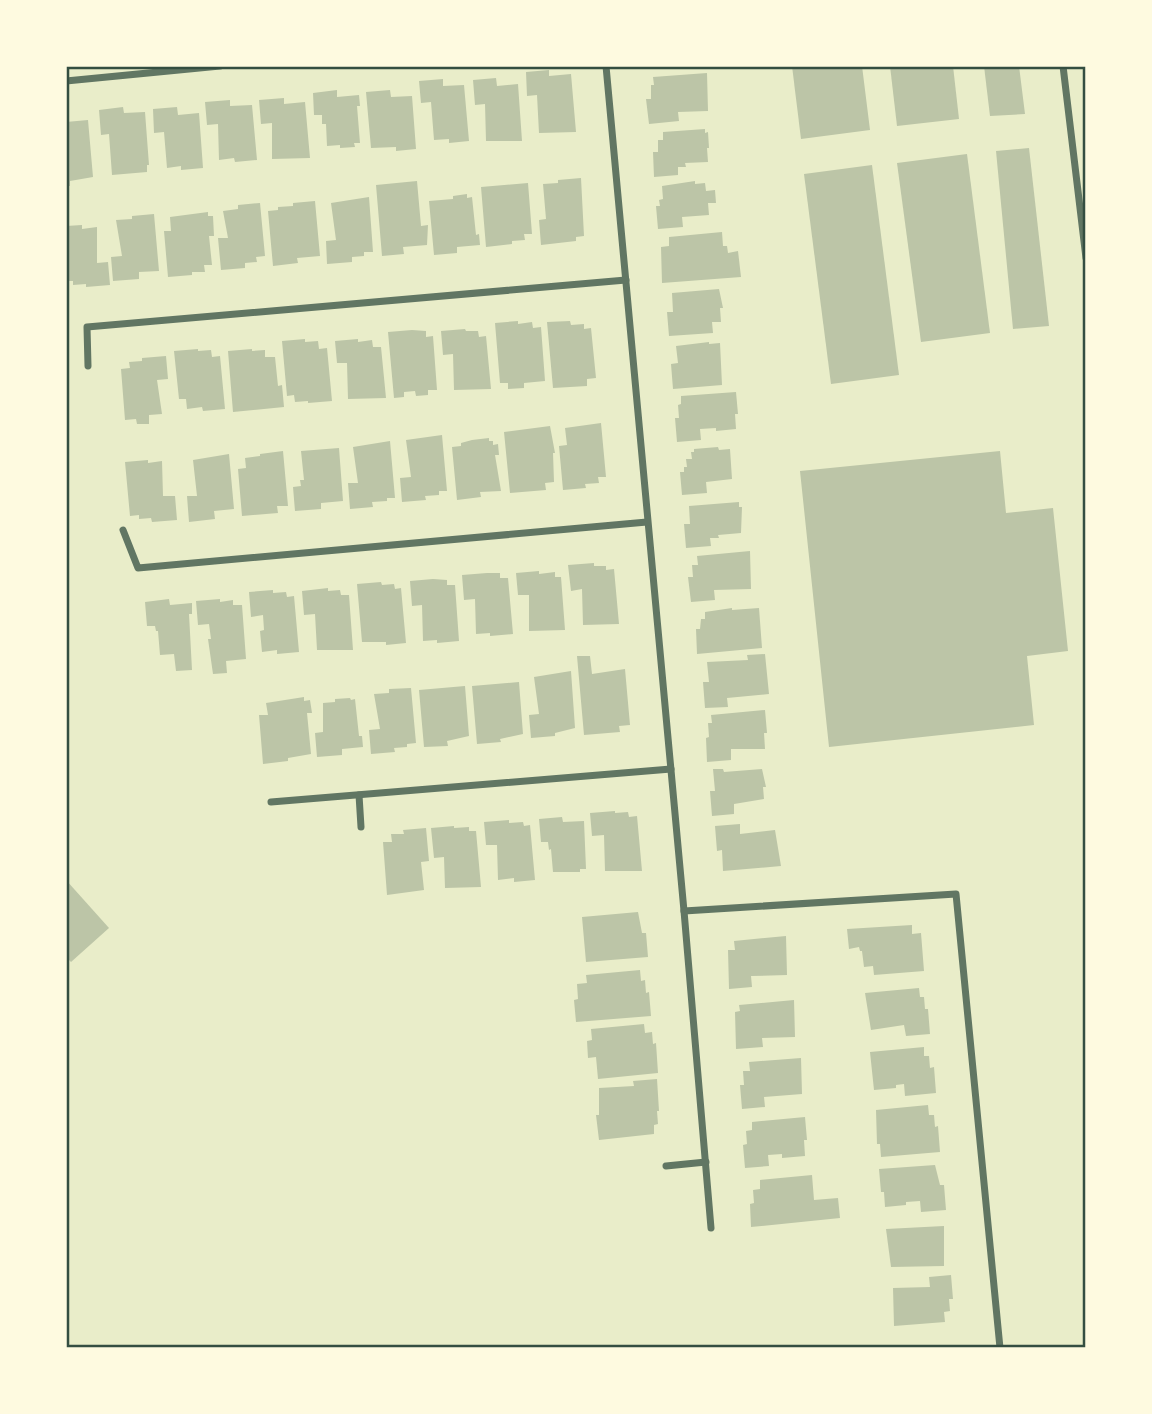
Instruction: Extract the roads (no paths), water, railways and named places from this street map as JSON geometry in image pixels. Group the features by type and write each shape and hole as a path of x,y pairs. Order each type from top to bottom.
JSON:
{"street":[{"path":"66,81 220,66"},
{"path":"606,66 684,911 710,1228"},
{"path":"1063,66 1086,258"},
{"path":"88,366 87,327 626,280"},
{"path":"123,530 138,568 647,522"},
{"path":"271,802 671,769"},
{"path":"359,794 361,827"},
{"path":"684,911 956,894 1000,1348"},
{"path":"666,1166 706,1162"}]}
